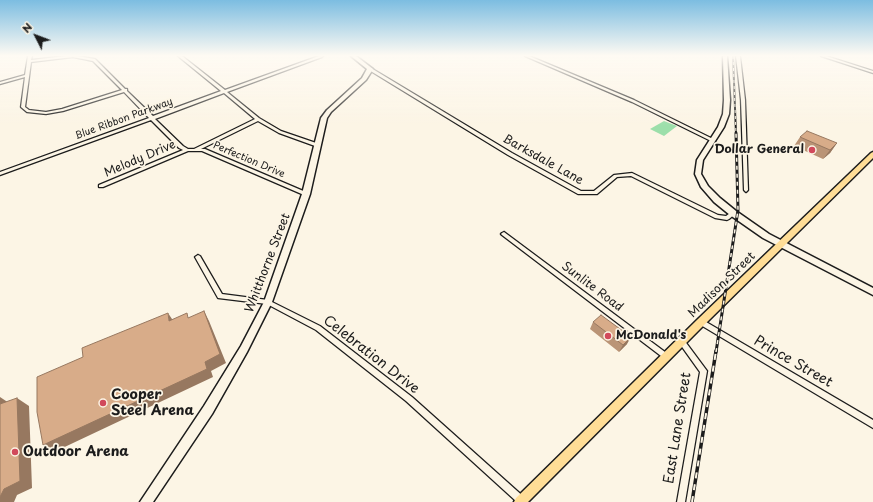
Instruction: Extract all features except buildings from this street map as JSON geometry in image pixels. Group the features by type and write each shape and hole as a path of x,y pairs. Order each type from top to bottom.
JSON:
{"main road":[{"name":"Madison Street","path":"522,502 682,342 700,322 873,154"}],"street":[{"path":"0,83 13,79"},
{"path":"26,79 23,107 28,111 36,113 63,110 126,90"},
{"path":"115,79 181,147 187,150"},
{"path":"210,79 258,119 280,132 317,145"},
{"name":"Blue Ribbon Parkway","path":"0,174 257,79"},
{"name":"Whitthorne Street","path":"146,502 208,410 244,349 268,302 306,194 326,113 362,79"},
{"name":"Barksdale Lane","path":"388,79 504,151 580,193 595,193 616,176 632,174 717,217 728,218 733,213"},
{"path":"582,79 633,101 713,140"},
{"path":"727,79 728,100 726,114 721,127 700,160 698,174 705,187 717,200 733,213 781,244 873,292"},
{"path":"741,79 743,100 746,190"},
{"name":"Melody Drive","path":"196,150 258,119"},
{"name":"Melody Drive","path":"101,186 187,150"},
{"name":"Perfection Drive","path":"187,150 203,150 306,194"},
{"name":"Sunlite Road","path":"504,234 667,357"},
{"name":"Celebration Drive","path":"198,257 220,296 268,302 318,328 409,399 522,502"},
{"name":"Prince Street","path":"700,322 873,424"},
{"name":"East Lane Street","path":"681,502 704,371 682,342"}],"green space":[{"path":"664,121 677,126 664,136 650,129"}],"railway":[{"path":"734,79 736,134"},
{"path":"716,352 738,210 736,133"},
{"path":"692,502 716,351"}],"place":[{"name":"Dollar General","path":"812,150"},
{"name":"McDonald's","path":"608,336"},
{"name":"Cooper Steel Arena","path":"103,403"},
{"name":"Outdoor Arena","path":"15,452"}]}
